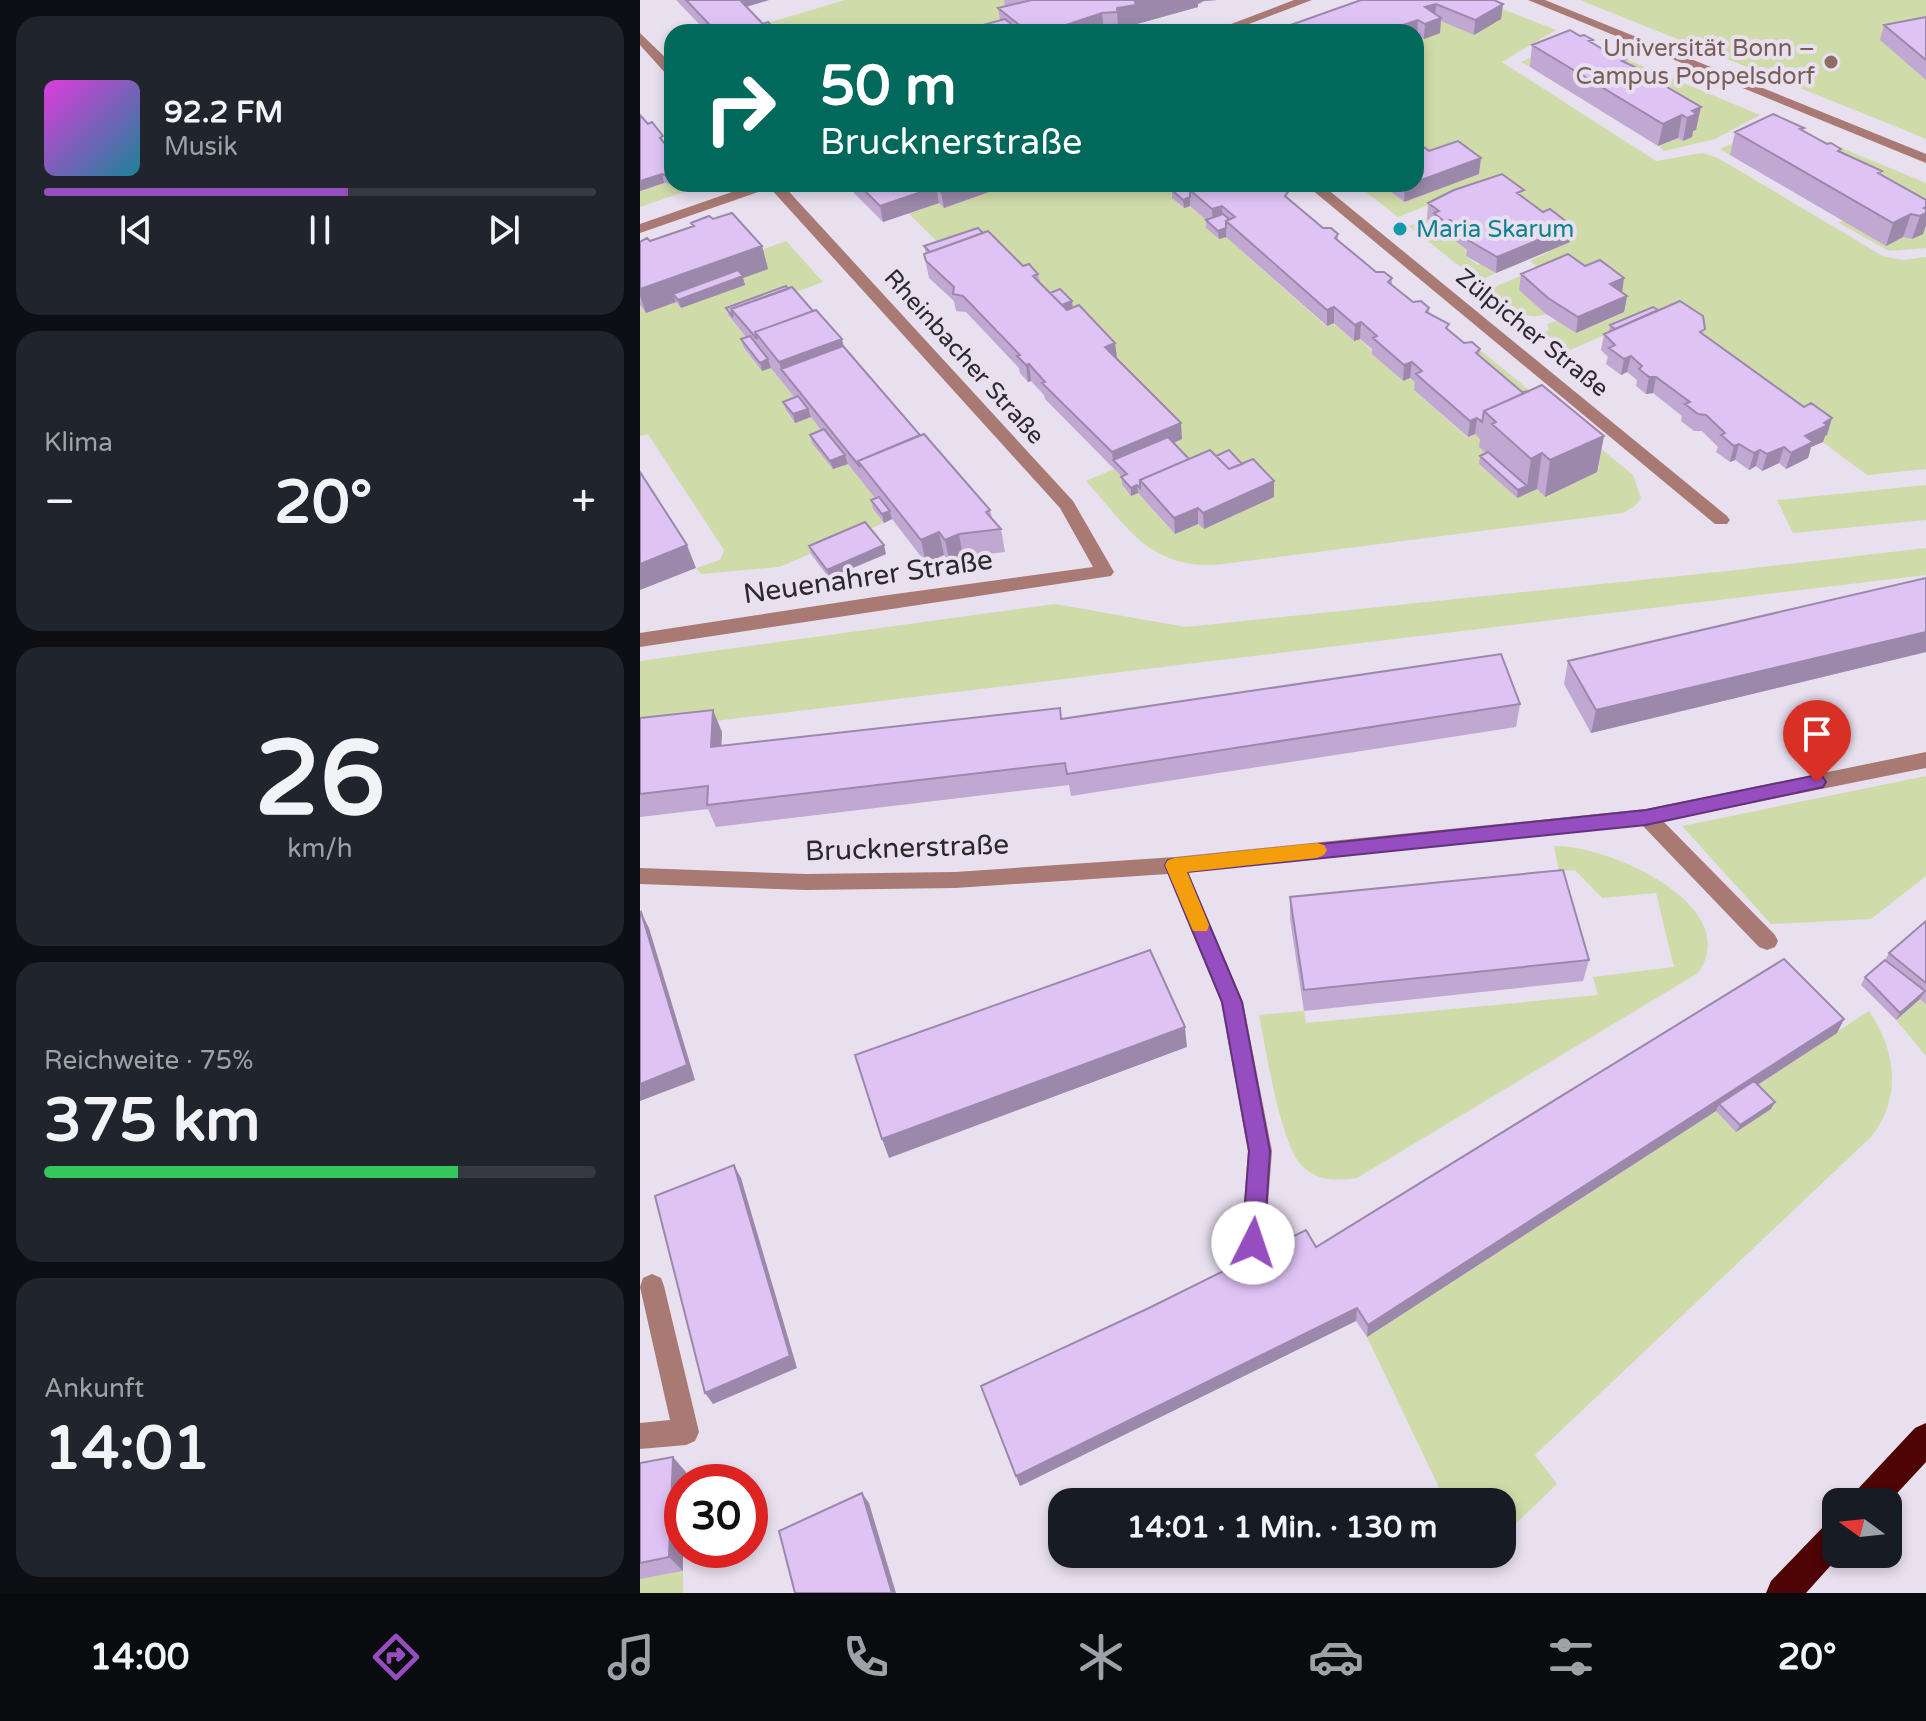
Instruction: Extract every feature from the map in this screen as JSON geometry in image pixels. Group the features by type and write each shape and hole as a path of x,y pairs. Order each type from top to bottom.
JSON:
{"highway":[{"path":"1880,1488 1926,1439"},
{"path":"1783,1593 1822,1551"}],"street":[{"path":"1238,24 1306,0"},
{"path":"1534,0 1926,159"},
{"path":"640,37 664,63"},
{"path":"640,229 749,192"},
{"name":"Rheinbacher Straße","path":"779,192 1067,505 1105,572"},
{"name":"Zülpicher Straße","path":"1322,192 1721,520"},
{"name":"Neuenahrer Straße","path":"640,640 881,602 1105,572"},
{"name":"Brucknerstraße","path":"640,876 806,882 955,880 1175,865 1646,817 1926,760"},
{"path":"1646,817 1767,941"},
{"path":"1175,865 1232,1002 1260,1151 1253,1243"},
{"path":"640,1436 686,1432 652,1286"}],"green space":[{"path":"845,0 1024,0 1009,24 764,24"},
{"name":"Universität Bonn – Campus Poppelsdorf","path":"1580,0 1926,0 1926,139 1892,125"},
{"path":"1492,5 1556,30 1502,62 1656,161 1702,153 1718,158 1883,256 1903,260 1926,257 1926,469 1867,475 1651,315 1568,351 1545,333 1549,329 1547,324 1558,320 1576,333 1623,313 1536,304 1546,314 1523,314 1490,289 1539,268 1530,261 1549,252 1447,198 1398,217 1366,192 1391,192 1404,202 1478,174 1424,157 1424,23"},
{"path":"1583,41 1760,115 1715,139 1664,151 1659,146 1678,138 1683,141 1567,53 1530,67 1521,62 1566,42"},
{"path":"1779,122 1926,183 1926,248 1889,251 1839,223 1843,220 1908,237 1768,137 1730,155 1720,149"},
{"path":"664,183 664,192 684,192 640,207 640,191"},
{"path":"989,192 1174,192 1178,196 1173,199 1183,208 1190,206 1213,226 1218,239 1226,237 1326,326 1334,323 1354,341 1360,339 1402,381 1411,378 1421,387 1415,391 1467,437 1475,434 1487,444 1492,458 1480,465 1517,498 1537,489 1545,497 1596,472 1475,369 1479,349 1633,475 1641,498 1623,513 1214,565 1171,559 1140,540 1086,481 1114,469 1128,483 1122,486 1131,496 1138,493 1175,534 1198,524 1204,529 1274,497 1195,473 1168,446 1182,439 944,248 908,213 939,203 944,208"},
{"path":"1427,219 1472,254 1467,257 1478,265 1483,263 1496,273 1478,281 1409,226"},
{"path":"786,241 823,282 729,317 752,344 744,348 762,371 771,368 800,405 786,411 795,423 811,417 827,438 833,469 848,464 881,505 873,509 884,523 779,567 701,574 696,568 720,560 724,550 648,434 640,436 640,305 646,313 676,302 681,308 744,285 740,279 756,252"},
{"path":"1926,485 1926,520 1793,533 1777,500"},
{"path":"1926,548 1926,575 640,730 640,661 1055,604 1186,627"},
{"path":"1926,776 1926,876 1871,919 1771,924 1682,826"},
{"path":"1554,846 1605,855 1635,867 1664,883 1687,902 1703,924 1708,948 1698,973 1357,1178 1328,1179 1309,1172 1295,1156 1287,1139 1259,1015 1304,1011 1306,1023 1598,995 1593,977 1674,967 1656,893 1602,898 1575,870 1559,871"},
{"path":"1920,999 1926,1003 1926,1056 1896,1020"},
{"path":"1869,1011 1890,1058 1892,1074 1888,1105 1872,1136 1535,1455 1557,1484 1516,1524 1516,1488 1439,1488 1367,1337 1716,1111 1737,1132 1751,1088"},
{"path":"683,1571 683,1593 640,1593 640,1579"}],"building":[{"path":"686,0 740,0 763,24 709,24"},
{"path":"1144,0 1135,2 1136,5 1117,8 1117,12 1102,13 1069,24 1018,24 998,8 1028,1"},
{"path":"1361,0 1494,0 1503,4 1475,20 1436,4 1425,7 1441,18 1425,24 1418,20 1406,24 1294,24"},
{"path":"1926,17 1926,60 1884,25"},
{"path":"1005,19 1011,24 987,24"},
{"path":"1570,30 1660,79 1655,80 1701,107 1692,111 1697,114 1687,118 1682,115 1663,124 1532,45"},
{"path":"1773,114 1841,149 1838,151 1882,171 1878,173 1926,200 1926,213 1920,216 1911,214 1893,223 1735,132"},
{"path":"640,115 648,124 652,122 663,136 660,138 664,143 664,175 640,181"},
{"path":"1458,141 1481,158 1424,179 1424,147 1429,151"},
{"path":"1502,174 1524,190 1517,193 1543,212 1550,209 1572,226 1497,257 1468,240 1473,238 1450,220 1445,222 1434,213 1439,211 1428,203 1454,190"},
{"path":"866,192 921,192 880,206"},
{"path":"1174,192 1190,192 1190,197 1183,200"},
{"path":"1192,192 1288,192 1285,196 1323,228 1331,228 1338,234 1335,238 1376,272 1384,272 1392,278 1388,282 1413,302 1421,301 1429,308 1426,312 1449,324 1446,328 1464,343 1472,342 1480,349 1476,353 1522,392 1529,391 1484,411 1482,422 1477,418 1470,421 1416,374 1422,371 1412,362 1404,365 1373,338 1377,336 1361,322 1355,325 1334,307 1327,310 1226,221 1235,217 1222,206 1212,209"},
{"path":"732,213 762,246 640,289 640,242 694,226 691,223 709,216 713,219"},
{"path":"1223,214 1229,219 1226,228 1218,231 1206,220"},
{"path":"978,228 983,233 930,252 924,246"},
{"path":"988,231 1023,266 1029,264 1038,274 1033,276 1067,310 1079,305 1115,343 1105,347 1181,423 1112,452 1042,383 1045,382 1029,364 1026,365 1017,356 1020,355 963,296 953,294 954,287 926,261 924,254"},
{"path":"1568,254 1585,266 1600,260 1624,278 1610,284 1627,296 1578,317 1548,298 1521,274"},
{"path":"738,270 743,276 678,300 673,294"},
{"path":"786,286 788,289 731,309 733,317 726,308"},
{"path":"792,287 813,311 755,332 757,339 731,309"},
{"path":"1060,289 1072,301 1062,305 1050,293"},
{"path":"1680,301 1703,316 1705,329 1700,332 1804,407 1811,403 1832,418 1824,423 1828,425 1805,436 1813,442 1791,453 1784,447 1767,454 1760,450 1754,453 1739,444 1734,446 1706,415 1698,414 1685,404 1690,402 1656,377 1649,377 1631,356 1624,359 1609,348 1615,345 1604,334"},
{"path":"1653,307 1658,310 1615,329 1610,325"},
{"path":"816,310 842,339 779,362 755,332"},
{"path":"750,336 768,359 760,363 741,339"},
{"path":"843,346 920,435 858,461 860,467 781,369"},
{"path":"1542,385 1604,436 1550,460 1542,453 1531,459 1492,424 1496,422 1484,411"},
{"path":"798,396 808,409 793,414 783,402"},
{"path":"824,429 845,455 830,461 810,435"},
{"path":"924,434 990,510 986,512 1001,529 959,534 945,540 939,532 921,540 858,461"},
{"path":"1168,437 1189,459 1140,480 1140,488 1137,485 1131,488 1121,477 1127,474 1113,460"},
{"path":"1210,450 1229,469 1253,459 1274,481 1203,513 1198,508 1174,518 1140,480"},
{"path":"1229,450 1242,464 1229,469 1216,456"},
{"path":"1488,452 1527,486 1518,490 1480,456"},
{"path":"640,472 687,545 640,564"},
{"path":"879,497 890,511 882,514 871,500"},
{"path":"865,522 884,545 827,570 809,546"},
{"path":"1926,578 1926,632 1596,710 1568,661"},
{"path":"1501,654 1520,704 1067,774 1065,763 707,805 708,786 640,794 640,718 713,710 711,747 1060,708 1061,719"},
{"path":"1563,870 1589,960 1304,990 1290,897"},
{"path":"640,913 687,1065 640,1084"},
{"path":"1926,921 1926,983 1889,953"},
{"path":"1150,950 1185,1027 882,1139 855,1055"},
{"path":"1784,959 1844,1019 1368,1325 1357,1308 1016,1476 981,1386 1306,1230 1316,1247"},
{"path":"1885,960 1925,991 1900,1013 1865,977"},
{"path":"1754,1081 1775,1102 1740,1125 1719,1104"},
{"path":"734,1165 790,1356 705,1393 655,1196"},
{"path":"673,1457 673,1464 664,1464 664,1558 640,1563 640,1463"},
{"path":"862,1493 892,1593 795,1593 779,1531"}],"slow traffic":[{"path":"1200,925 1175,865 1317,850"}],"place":[{"name":"Universität Bonn – Campus Poppelsdorf","path":"1831,62"},
{"name":"Maria Skarum","path":"1400,229"}],"route":[{"path":"1253,1243 1260,1151 1232,1002 1175,865 1646,817 1817,782"}]}
